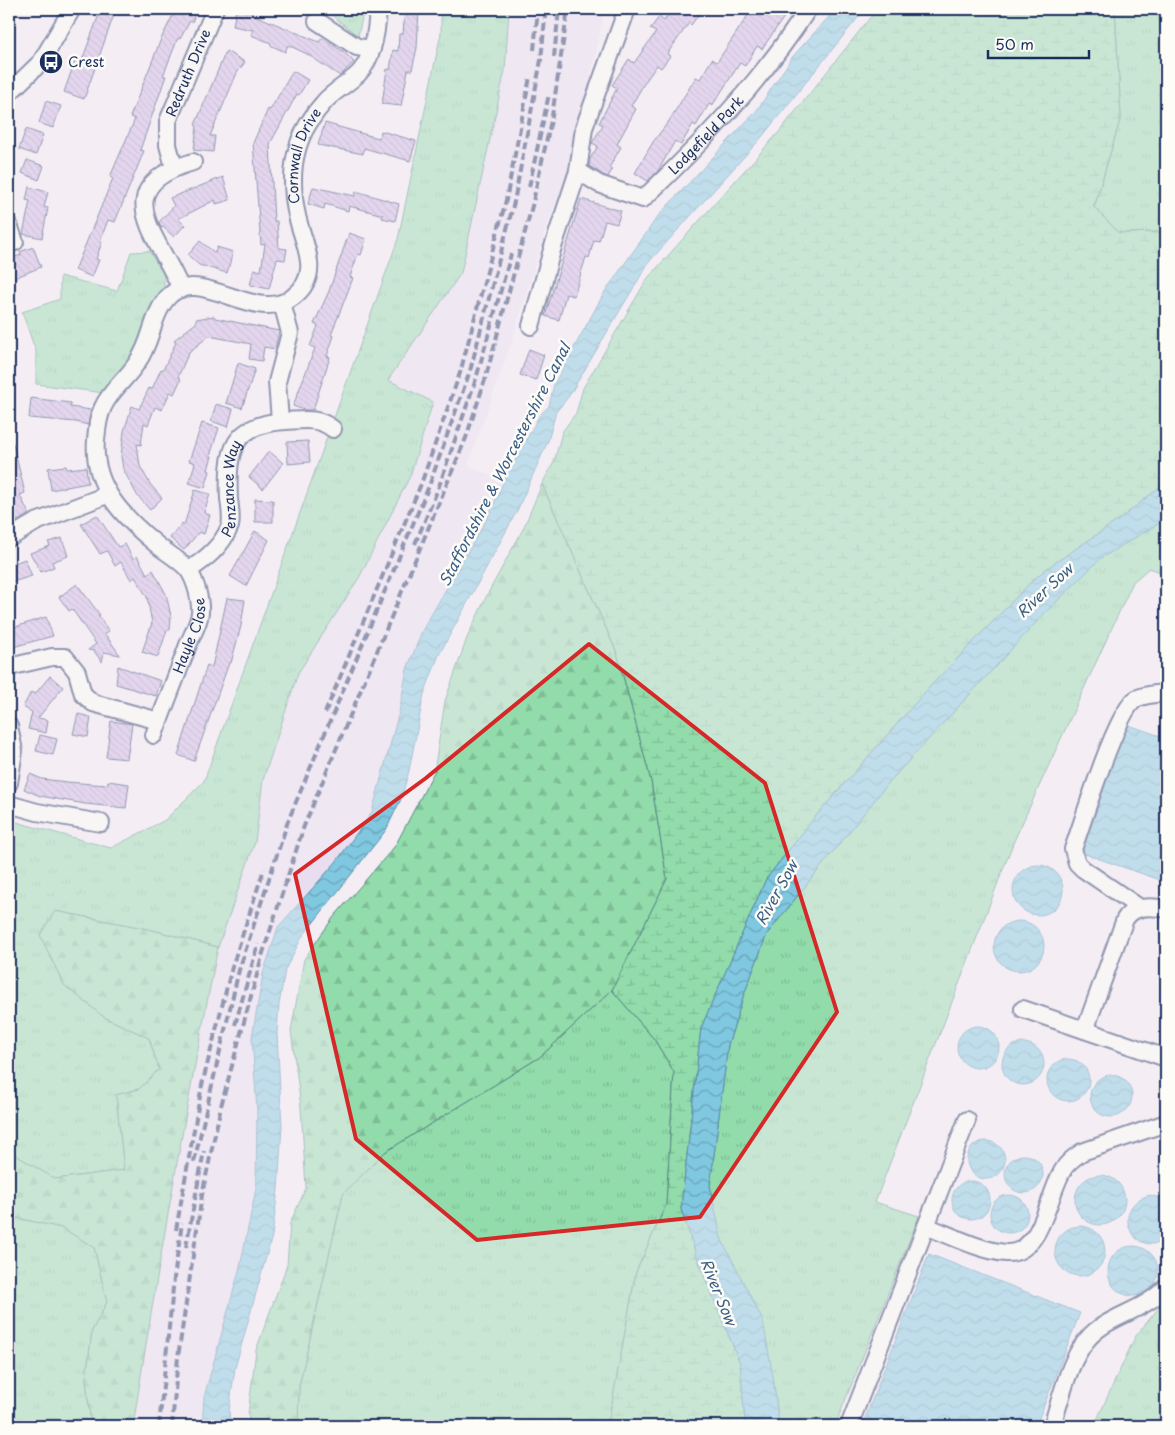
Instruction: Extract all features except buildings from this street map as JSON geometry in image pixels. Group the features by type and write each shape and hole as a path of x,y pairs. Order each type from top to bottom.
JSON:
{"street":[{"path":"9,93 41,62 72,9"},
{"name":"Redruth Drive","path":"174,167 168,145 168,121 215,9"},
{"name":"Cornwall Drive","path":"282,303 292,299 300,291 308,279 310,263 308,246 300,226 293,178 296,151 306,128 325,101 360,72 372,49 378,9"},
{"path":"531,326 552,250 578,171 584,128 627,9"},
{"name":"Lodgefield Park","path":"578,171 599,184 643,199 689,155 747,91 808,9"},
{"path":"317,21 357,48 372,49"},
{"path":"181,289 172,267 144,218 143,198 149,186 174,167 193,162"},
{"path":"9,225 14,242"},
{"path":"189,570 129,522 108,495 98,473 95,453 97,428 102,408 112,392 139,360 163,302 172,293 181,289 202,288 255,304 269,306 282,303 290,333 277,382 280,421"},
{"name":"Penzance Way","path":"189,570 209,556 222,541 230,524 228,474 231,453 235,442 244,432 257,424 304,420 318,420 333,429"},
{"path":"9,538 36,522 108,495"},
{"name":"Hayle Close","path":"16,665 52,657 65,657 77,672 83,694 93,703 156,728 200,614 197,591 189,570"},
{"path":"1140,908 1083,869 1077,863 1073,849 1121,718 1136,699 1150,694 1166,693"},
{"path":"9,726 14,751 9,783"},
{"path":"9,804 37,812 101,823"},
{"path":"1085,1030 1125,918 1130,912 1140,908 1166,909"},
{"path":"1023,1008 1166,1058"},
{"path":"849,1426 967,1120"},
{"path":"926,1226 996,1251 1017,1252 1036,1236 1057,1182 1071,1160 1082,1152 1166,1123"},
{"path":"1052,1426 1075,1359 1086,1341 1104,1325 1138,1309 1159,1295 1166,1287"}],"highlighted area":[{"path":"589,644 765,783 837,1012 700,1217 477,1240 356,1139 295,874 426,778"}],"shaded area":[{"path":"509,9 605,9 574,157 546,229 512,342 468,465 504,481 488,517 423,629 407,669 399,712 372,812 336,862 278,926 270,946 252,1037 257,1111 256,1189 240,1267 204,1397 202,1426 133,1426 156,1279 192,1076 218,947 255,842 263,780 298,673 359,578 410,476 433,403 388,380 461,273 505,70"}],"green space":[{"path":"324,9 364,9 358,36"},
{"path":"441,9 509,9 505,70 461,273 388,380 433,402 410,476 359,578 298,673 263,780 255,842 218,947 148,929 55,911 104,1017 149,1038 159,1069 139,1089 116,1095 124,1170 55,1179 9,1151 9,820 111,848 165,820 204,781 398,239 441,33"},
{"path":"877,9 1115,9 1121,117 1094,207 1119,233 1166,232 1166,482 1120,519 1046,569 1031,582 926,691 815,817 766,879 701,1028 681,1209 698,1260 740,1363 745,1420 743,1426 582,1426 609,1419 636,1272 666,1205 674,1072 654,1039 612,990 667,879 651,781 617,653 542,484 554,462 562,432 576,413 583,388 647,279 779,132"},
{"path":"1115,9 1166,9 1166,232 1119,233 1094,208 1121,117"},
{"path":"149,251 164,275 164,286 133,354 104,393 36,384 36,352 22,312 60,299 60,276 117,291 131,252"},
{"path":"542,484 617,653 651,781 667,879 612,990 540,1057 385,1152 343,1194 299,1386 298,1426 250,1426 248,1414 256,1350 287,1265 290,1223 306,1188 301,1107 291,1031 304,959 333,918 395,846 434,772 445,701 467,638 487,595 523,529"},
{"path":"1166,519 1166,574 1149,568 1133,582 1014,841 875,1202 919,1216 835,1426 779,1426 773,1377 739,1278 721,1238 710,1186 728,1045 743,997 767,934 889,782 1042,616 1101,558"},
{"path":"55,911 148,929 218,947 173,1186 133,1426 91,1426 86,1379 92,1331 107,1302 94,1247 62,1228 9,1216 9,1151 55,1179 124,1170 116,1095 139,1089 159,1069 149,1038 104,1017 64,985 40,935"},
{"path":"612,990 654,1039 674,1072 666,1205 636,1272 609,1420 582,1426 298,1426 299,1386 343,1194 385,1152 540,1057"},
{"path":"9,1216 62,1228 94,1247 107,1302 92,1331 86,1379 91,1426 9,1426"},
{"path":"1166,1299 1166,1426 1094,1426 1135,1337"}],"water":[{"path":"836,9 865,9 761,138 649,262 569,396 556,412 548,441 517,511 439,655 424,694 409,771 401,799 386,830 302,937 285,970 279,1005 277,1033 282,1126 278,1190 272,1236 235,1368 229,1411 231,1426 202,1426 204,1397 240,1267 256,1189 257,1111 252,1037 263,974 278,927 336,862 372,812 399,712 407,669 423,629 488,517 504,481 539,416 549,406 554,384 604,293 658,216 757,110 793,56"},
{"name":"River Sow","path":"1166,482 1166,519 1101,558 1042,616 889,782 767,934 743,997 728,1045 710,1186 721,1238 763,1321 773,1377 779,1426 743,1426 745,1420 740,1363 698,1260 681,1209 701,1028 766,879 815,817 926,691 1031,582 1046,569 1120,519"},
{"path":"1126,724 1166,738 1166,882 1082,853"},
{"path":"1038,865 1047,867 1058,876 1063,890 1061,899 1052,910 1038,915 1029,913 1018,904 1013,890 1015,881 1024,870"},
{"path":"1019,921 1028,923 1039,932 1044,946 1042,955 1033,966 1019,971 1010,969 999,960 994,946 996,937 1005,926"},
{"path":"978,1026 993,1032 999,1047 993,1062 978,1068 963,1062 957,1047 963,1032"},
{"path":"1023,1043 1038,1049 1044,1064 1038,1079 1023,1085 1008,1079 1002,1064 1008,1049"},
{"path":"1068,1059 1083,1065 1089,1080 1083,1095 1068,1101 1053,1095 1047,1080 1053,1065"},
{"path":"1111,1075 1126,1081 1132,1096 1126,1111 1111,1117 1096,1111 1090,1096 1096,1081"},
{"path":"986,1141 999,1147 1005,1160 999,1173 986,1179 973,1173 967,1160 973,1147"},
{"path":"1024,1155 1037,1161 1043,1174 1037,1187 1024,1193 1011,1187 1005,1174 1011,1161"},
{"path":"1100,1175 1109,1177 1120,1186 1125,1200 1123,1209 1114,1220 1100,1225 1091,1223 1080,1214 1075,1200 1077,1191 1086,1180"},
{"path":"971,1181 984,1187 990,1200 984,1213 971,1219 958,1213 952,1200 958,1187"},
{"path":"1009,1195 1022,1201 1028,1214 1022,1227 1009,1233 996,1227 990,1214 996,1201"},
{"path":"1150,1195 1166,1200 1166,1240 1154,1244 1143,1242 1135,1237 1128,1219 1130,1209 1137,1201"},
{"path":"1080,1226 1089,1228 1100,1237 1105,1251 1103,1260 1094,1271 1080,1276 1071,1274 1060,1265 1055,1251 1057,1242 1066,1231"},
{"path":"1133,1246 1142,1248 1153,1257 1158,1271 1156,1280 1147,1291 1133,1296 1124,1294 1113,1285 1108,1271 1110,1262 1119,1251"},
{"path":"929,1254 1080,1313 1036,1426 862,1426"}],"railway":[{"path":"534,50 538,9"},
{"path":"194,1162 239,970 288,821 429,486 470,371 514,202 541,60 546,9"},
{"path":"554,57 559,9"},
{"path":"172,1426 178,1357 202,1195 221,1106 262,956 304,826 466,438 485,380 532,206 552,116 568,9"},
{"path":"325,713 421,484 460,373 506,200 530,77"},
{"path":"529,187 549,94"},
{"path":"415,544 438,489 476,379 511,254"},
{"path":"176,1230 202,1085 232,967 264,869"},
{"path":"235,1025 258,944"},
{"path":"186,1247 204,1151"},
{"path":"159,1426 174,1278 182,1223"}],"place":[{"name":"Crest","path":"51,62"}],"water label":[{"name":"Staffordshire & Worcestershire Canal","path":"505,465"}]}
